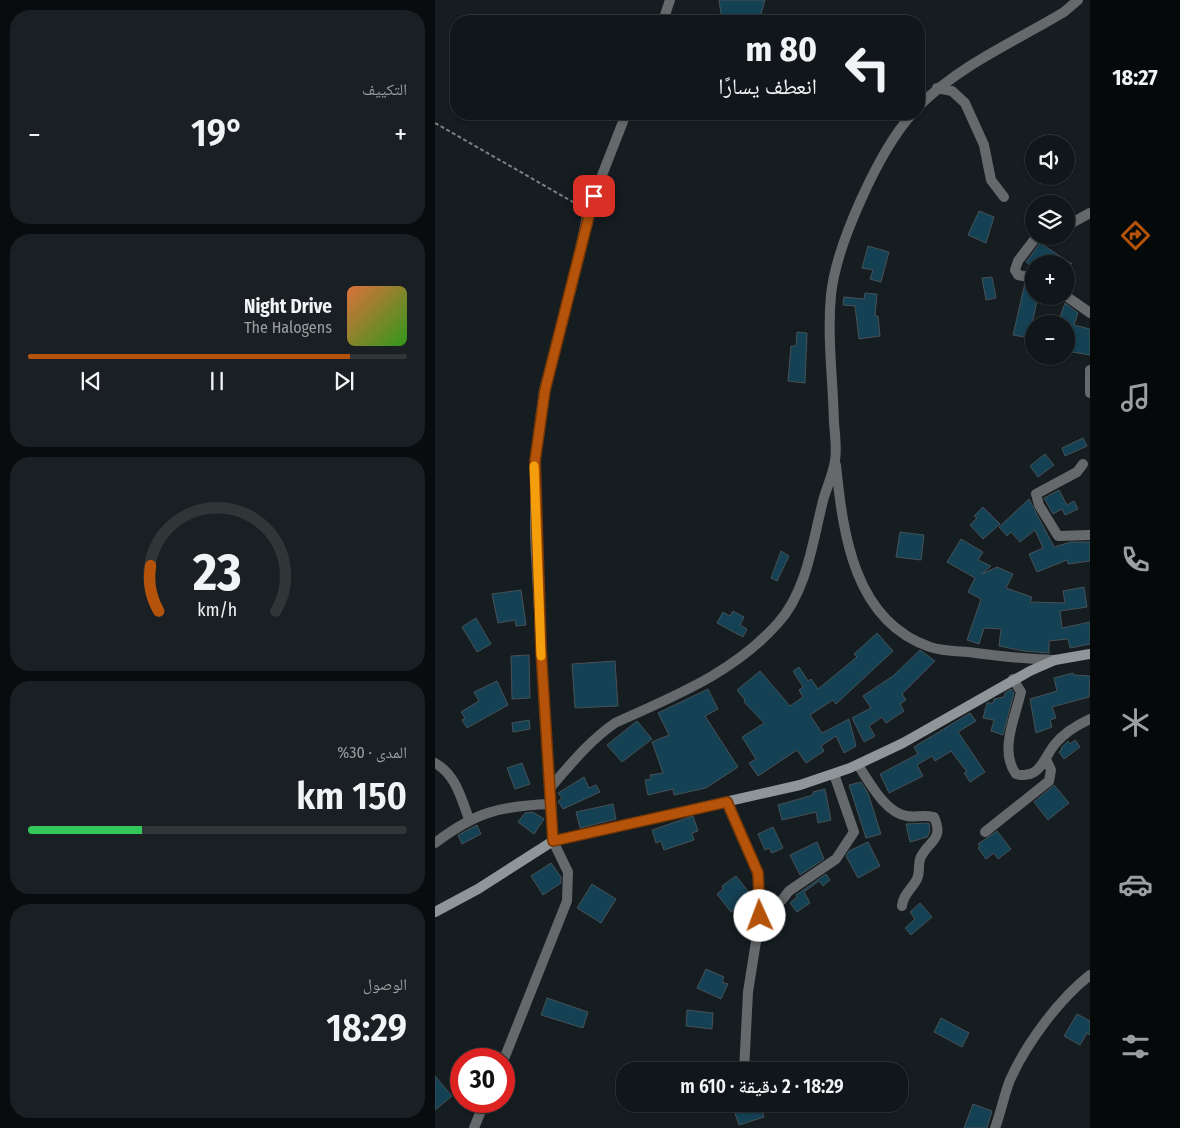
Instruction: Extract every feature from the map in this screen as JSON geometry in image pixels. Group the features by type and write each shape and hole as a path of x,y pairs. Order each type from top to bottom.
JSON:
{"main road":[{"path":"435,912 478,889 553,841 800,785 833,774 858,765 903,743 1013,679 1055,660 1090,654"}],"street":[{"path":"665,15 670,0"},
{"path":"925,100 937,88 991,52 1064,12 1078,0"},
{"path":"937,88 952,91 965,103 984,145 991,180 1003,196"},
{"path":"508,1048 567,901 568,872 553,841 549,789 536,556 535,461 545,390 573,283 588,211 624,120"},
{"path":"901,126 902,120"},
{"path":"906,120 884,153 853,221 833,279 830,336 835,460 846,543 858,576 883,617 909,636 930,646 990,655 1055,660"},
{"path":"1075,221 1090,213"},
{"path":"1025,277 1018,276 1015,270 1018,261 1030,245"},
{"path":"1075,302 1090,313"},
{"path":"1090,370 1090,393"},
{"path":"549,789 591,742 605,730 694,688 742,654 779,622 800,583 809,559 835,460"},
{"path":"1083,464 1077,472 1036,494 1039,505 1058,536 1090,535"},
{"path":"1013,679 1021,692 1007,754 1010,766 1016,774 1026,777 1035,773 1055,744 1070,730 1090,719"},
{"path":"985,832 1049,780 1051,770 1046,759"},
{"path":"435,764 447,771 458,789 469,819"},
{"path":"858,765 885,804 906,816 922,814 934,817 938,825 938,833 921,857 917,880 903,899 902,906"},
{"path":"761,903 773,905 782,900 789,891 836,858 854,832 833,774"},
{"path":"727,802 758,873 761,903 758,936 748,992 745,1062"},
{"path":"435,843 469,819 519,805 551,804"},
{"path":"995,1128 1009,1083 1018,1065 1058,1006 1090,975"},
{"path":"473,1128 480,1113"}],"path":[{"path":"435,123 588,211"}],"building":[{"path":"719,0 765,0 761,15 721,15"},
{"path":"979,211 994,217 986,243 968,235"},
{"path":"1039,245 1043,245 1058,255 1031,255"},
{"path":"868,246 889,252 881,282 870,279 873,270 862,268"},
{"path":"992,277 996,298 986,300 982,278"},
{"path":"1025,283 1025,305 1036,305 1034,315 1025,315 1025,337 1013,335"},
{"path":"865,293 877,294 875,316 878,316 880,336 859,339 855,306 843,305 844,297 864,299"},
{"path":"1064,305 1068,305 1078,313 1075,322 1075,315 1061,315"},
{"path":"1075,325 1090,329 1090,355 1075,352"},
{"path":"797,332 807,333 805,383 788,381 791,346 796,346"},
{"path":"1083,438 1087,446 1065,456 1062,448"},
{"path":"1045,454 1054,465 1038,477 1030,466"},
{"path":"1059,490 1067,505 1074,501 1078,509 1065,515 1062,509 1053,514 1044,498"},
{"path":"1029,499 1054,547 1071,542 1090,542 1090,561 1068,564 1067,560 1037,572 1029,554 1043,548 1035,530 1020,542 1011,532 1007,536 999,527"},
{"path":"983,507 1000,524 983,539 970,525 977,518 974,516"},
{"path":"900,532 924,535 921,560 896,557"},
{"path":"961,539 983,552 978,560 991,566 982,574 997,567 1013,574 1006,588 1032,597 1030,602 1065,603 1063,591 1084,587 1087,607 1060,611 1062,628 1090,622 1090,644 1070,648 1068,639 1049,641 1049,653 1024,651 999,646 1001,629 984,628 979,644 967,640 981,599 968,592 975,578 947,562"},
{"path":"781,551 789,556 777,581 771,578"},
{"path":"521,590 526,625 516,626 515,620 498,623 492,594"},
{"path":"733,611 744,617 740,625 747,629 743,637 717,623 723,612 730,616"},
{"path":"476,618 491,644 477,652 462,627"},
{"path":"877,633 893,651 836,704 833,700 810,715 822,733 849,719 856,746 844,753 836,736 821,746 824,751 806,763 797,750 758,776 749,763 756,759 742,737 764,723 744,702 745,700 737,690 760,671 790,706 803,697 799,690 803,687 793,671 799,667 808,681 811,679 818,689 857,657 854,654"},
{"path":"920,650 935,661 902,694 906,700 900,704 904,711 886,723 882,717 869,726 875,736 864,742 852,718 871,708 863,696 893,676"},
{"path":"529,655 530,698 512,699 511,656"},
{"path":"615,661 618,706 575,708 572,664"},
{"path":"1073,673 1074,675 1090,676 1089,697 1052,707 1056,718 1050,720 1052,727 1036,733 1030,699 1057,691 1054,678"},
{"path":"497,681 508,705 467,728 462,720 465,718 461,712 479,701 474,692"},
{"path":"708,689 718,709 705,716 738,767 706,788 674,795 673,789 648,795 645,780 651,779 650,775 663,773 652,742 669,735 658,713"},
{"path":"1011,689 1014,693 1003,735 991,731 994,720 983,718 987,703 993,703 994,699 1004,697 1005,693"},
{"path":"970,713 976,721 958,732 985,772 970,782 964,773 967,772 951,751 935,761 932,756 917,765 923,776 889,793 880,774 918,754 914,747"},
{"path":"529,720 530,729 513,732 512,723"},
{"path":"637,721 652,739 622,762 607,745"},
{"path":"1075,740 1080,747 1064,759 1059,752 1061,748 1068,741 1070,744"},
{"path":"522,763 530,784 515,789 507,768"},
{"path":"584,777 589,788 596,785 600,792 563,809 558,801 562,798 558,793"},
{"path":"861,782 868,793 881,834 866,838 849,785"},
{"path":"1054,785 1069,803 1048,820 1034,802"},
{"path":"825,789 831,820 818,823 816,812 782,820 778,805 813,795 813,792"},
{"path":"613,804 616,819 580,828 576,812"},
{"path":"533,812 544,819 534,834 518,822 525,813"},
{"path":"693,816 698,831 692,833 694,840 664,850 661,841 656,843 652,830"},
{"path":"929,823 930,831 927,837 910,842 906,824"},
{"path":"477,825 481,834 462,844 458,835"},
{"path":"773,827 783,848 772,853 769,848 765,850 758,834"},
{"path":"997,831 1011,849 998,859 994,853 986,859 978,848 980,846 978,844"},
{"path":"817,842 824,859 800,875 790,855"},
{"path":"868,842 880,866 858,878 846,856 849,851"},
{"path":"551,863 561,877 561,883 543,895 531,876"},
{"path":"826,874 830,880 823,886 819,881 804,892 810,903 797,912 790,903 797,897 796,895"},
{"path":"736,876 752,896 731,912 717,894 723,889 722,886"},
{"path":"592,884 616,899 601,923 577,908"},
{"path":"920,903 932,917 911,935 905,928 915,919 910,912"},
{"path":"706,969 724,977 722,982 728,984 721,999 697,988"},
{"path":"547,998 588,1012 583,1028 541,1015"},
{"path":"687,1010 713,1013 712,1029 686,1026"},
{"path":"1077,1014 1090,1021 1090,1035 1087,1033 1080,1045 1064,1036"},
{"path":"941,1018 969,1033 962,1047 934,1032"},
{"path":"435,1076 450,1094 450,1098 435,1110"},
{"path":"973,1104 992,1111 987,1128 964,1128"},
{"path":"735,1112 762,1112 764,1117 739,1125"}],"slow traffic":[{"path":"534,466 535,536 541,656"}],"route":[{"path":"594,196 588,211 575,274 545,390 535,461 535,536 553,841 727,802 755,862 759,880 760,916"}]}
